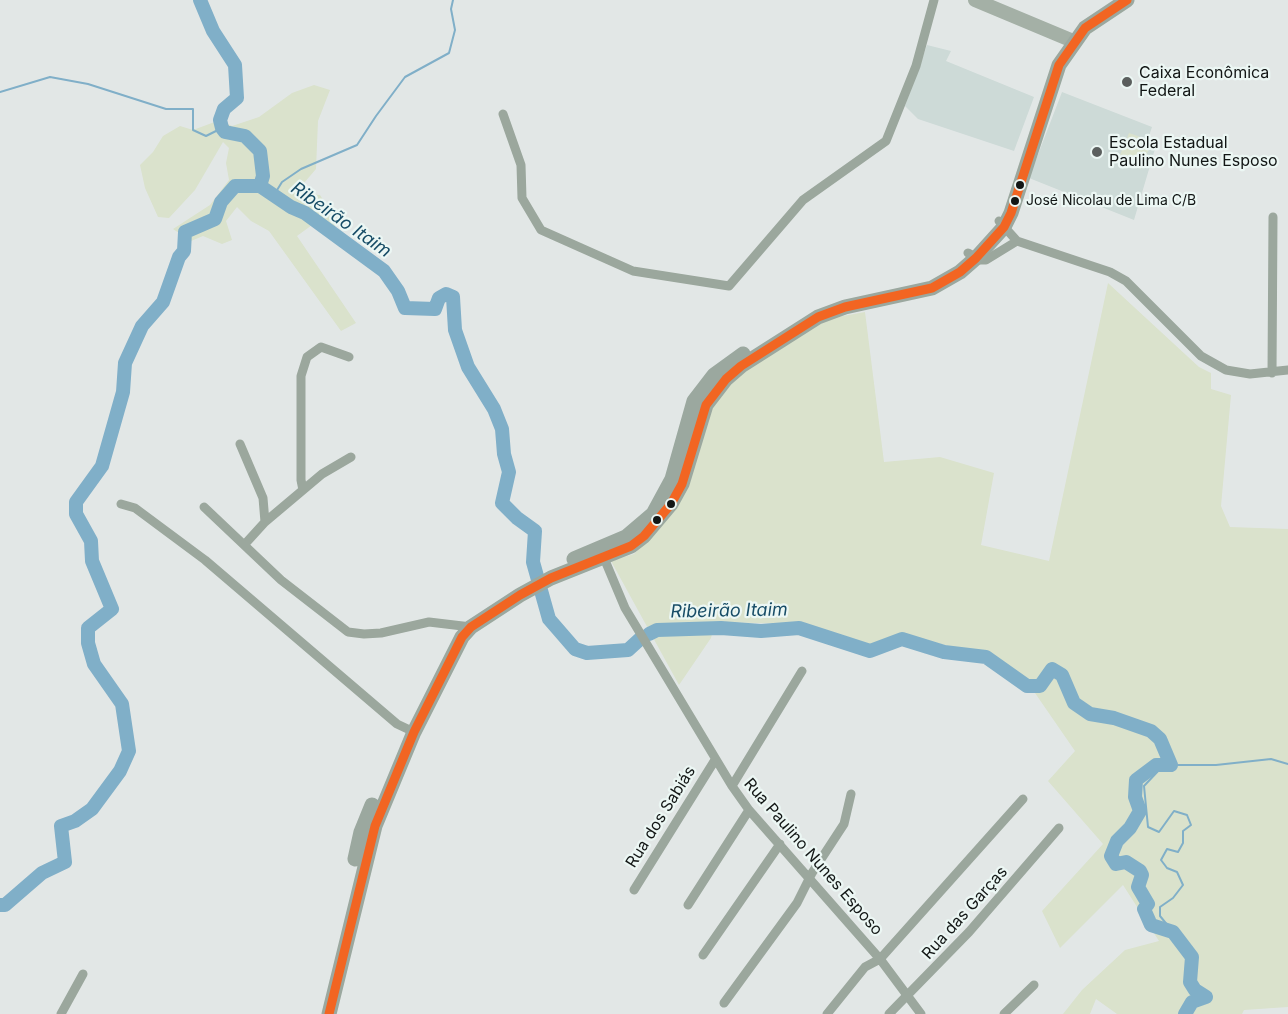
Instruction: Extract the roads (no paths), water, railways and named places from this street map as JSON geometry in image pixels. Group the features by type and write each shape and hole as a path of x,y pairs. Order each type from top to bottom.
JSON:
{"main road":[{"path":"975,0 1070,40"},
{"path":"552,571 596,555 604,558 631,546 644,536 671,504 682,484 706,405 726,379 818,316 845,307 932,288 960,272 1002,224 1022,182 1052,80 1076,26 1108,0"},
{"path":"1070,40 1102,14 1127,0"},
{"path":"604,558 605,552 653,514 662,499 680,456 694,401 706,384 727,365 815,310 842,298 926,281 972,256"},
{"path":"319,1014 325,998 361,832 410,731 466,626 552,571 626,537"},
{"path":"329,1014 367,850 410,731"}],"street":[{"path":"503,114 520,165 522,198 541,230 571,246 633,271 729,286 803,200 886,141 916,66 934,0"},
{"path":"1272,373 1273,217"},
{"path":"1002,224 1017,241 1110,272 1126,281 1201,356 1226,370 1250,374 1272,373 1288,369"},
{"path":"972,256 981,260 992,258 1017,241"},
{"path":"303,490 300,443 303,363 311,352 321,347 349,357"},
{"path":"240,444 262,498 265,522"},
{"path":"245,544 265,522 322,474 351,457"},
{"path":"121,504 135,508 205,560 410,731"},
{"path":"204,507 281,580 348,632 381,633 429,622 466,626"},
{"name":"Rua Paulino Nunes Esposo","path":"604,558 625,608 732,786 749,810 880,959 921,1014"},
{"path":"732,786 802,671"},
{"name":"Rua dos Sabiás","path":"634,890 715,760"},
{"path":"724,1003 797,903 810,877 844,824 851,794"},
{"path":"827,1014 865,967 880,959 1023,799"},
{"path":"688,905 749,810"},
{"name":"Rua das Garças","path":"889,1014 969,932 1059,828"},
{"path":"703,955 780,844"},
{"path":"61,1014 83,974"},
{"path":"1005,1014 1034,985"}],"waterway":[{"path":"0,905 5,905 42,873 65,862 61,826 75,821 92,809 120,771 129,751 122,704 94,664 88,643 88,628 112,609 92,561 91,541 76,514 76,502 102,466 123,392 125,363 142,326 163,302 179,257 184,251 185,232 215,219 221,202 235,186 260,186 263,176 260,151 245,136 225,132 222,128 220,120 224,109 237,98 235,65 213,31 200,0"},
{"path":"274,195 282,182 301,169 357,145 405,77 449,53 455,30 451,9 453,0"},
{"path":"0,92 50,77 88,84 166,109 193,109 193,130 206,136 222,128"},
{"name":"Ribeirão Itaim","path":"260,186 291,207 305,213 384,271 398,291 405,308 435,309 439,298 446,294 453,297 455,330 468,367 494,409 502,429 504,454 509,472 502,503 535,531 533,562 549,619 575,649 587,653 628,650 640,639"},
{"name":"Ribeirão Itaim","path":"649,634 657,630 721,628 761,631 799,628 870,651 902,639 944,652 986,657 1027,686 1040,686 1052,669 1062,675 1074,703 1090,714 1114,718 1151,731 1160,739 1171,765 1156,765 1136,780 1135,797 1140,811 1130,828 1117,841 1111,856 1116,864 1126,862 1140,871 1142,875 1138,887 1148,904 1144,909 1151,925 1173,932 1192,957 1190,982 1195,990 1206,997 1192,1002 1185,1014"},
{"name":"Ribeirão Itaim","path":"1173,932 1160,916 1160,907 1173,898 1183,885 1177,872 1167,868 1161,860 1167,849 1178,852 1183,843 1183,831 1191,825 1187,815 1174,811 1159,832 1148,827 1144,786 1160,769 1171,765 1216,765 1271,759 1288,764"}],"place":[{"name":"Caixa Econômica Federal","path":"1127,82"},
{"name":"Escola Estadual Paulino Nunes Esposo","path":"1097,152"},
{"name":"José Nicolau de Lima C/B","path":"1015,201"}]}
